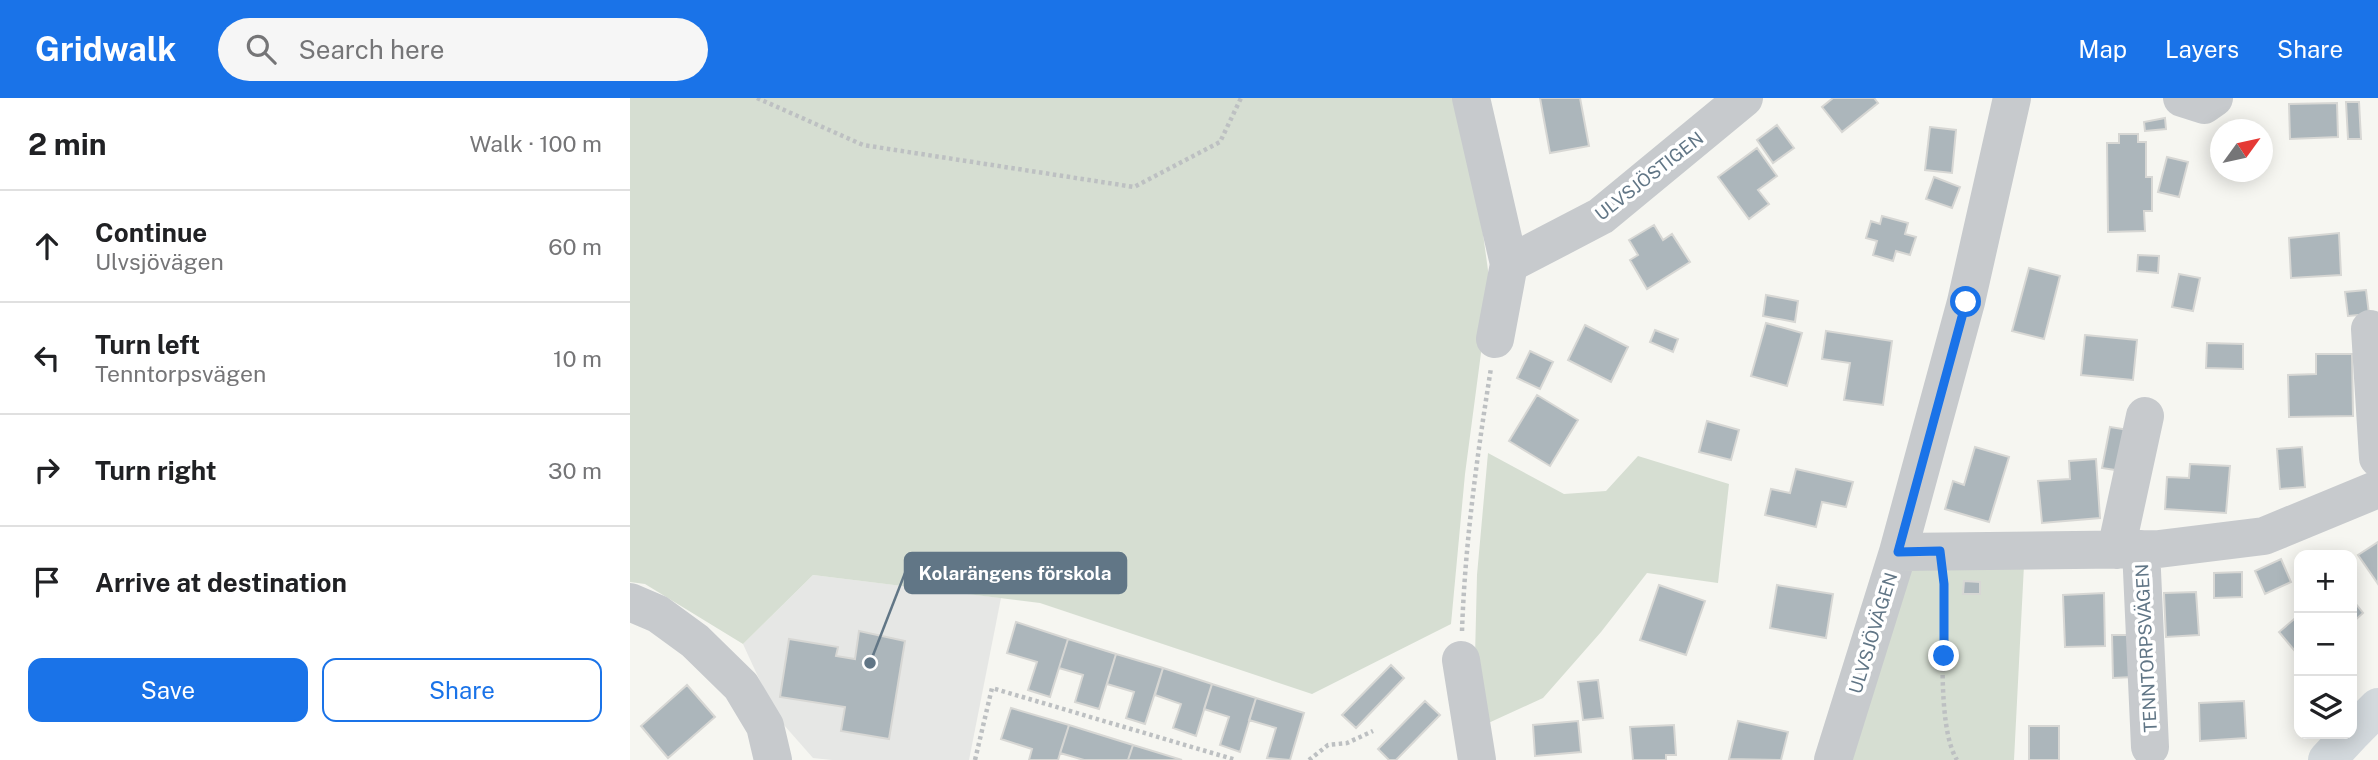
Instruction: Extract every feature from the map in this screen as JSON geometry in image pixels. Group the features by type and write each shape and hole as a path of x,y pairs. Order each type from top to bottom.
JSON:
{"main road":[{"path":"2357,727 2378,707"},
{"path":"2327,760 2346,739"}],"street":[{"path":"1471,98 1510,264 1495,339"},
{"name":"ULVSJÖSTIGEN","path":"1510,264 1601,216 1744,98"},
{"name":"ULVSJÖVÄGEN","path":"1833,760 1898,552 1966,302 2012,98"},
{"path":"2370,330 2378,458"},
{"path":"2129,550 2145,416"},
{"name":"TENNTORPSVÄGEN","path":"1898,552 2159,549 2264,536 2378,489"},
{"name":"TENNTORPSVÄGEN","path":"2129,550 2150,747"},
{"path":"630,602 658,614 695,641 741,686 765,726 773,760"},
{"path":"1461,660 1477,760"}],"path":[{"path":"757,98 863,145 1134,187 1220,142 1241,98"},
{"path":"1461,660 1464,572 1475,471 1495,339"},
{"path":"1940,551 1944,584 1945,707 1947,731 1957,760"},
{"path":"975,760 992,688 1236,760"},
{"path":"1309,760 1328,745 1347,743 1373,731"}],"shaded area":[{"path":"630,98 1454,98 1481,219 1490,285 1465,474 1451,624 1312,694 1040,603 813,575 743,644 645,584 630,582"},
{"path":"1488,453 1564,494 1606,491 1638,456 1729,484 1718,583 1647,573 1601,632 1543,698 1484,725 1475,657 1477,575"},
{"path":"2024,565 2014,760 1847,760 1903,570"},
{"path":"813,575 1001,598 969,760 813,758 776,716 743,644"}],"building":[{"path":"1540,98 1580,98 1589,146 1550,153"},
{"path":"1833,98 1874,98 1878,103 1842,132 1822,107"},
{"path":"2346,102 2359,102 2361,139 2348,139"},
{"path":"2337,103 2338,137 2290,139 2289,104"},
{"path":"2165,118 2166,129 2145,131 2144,122"},
{"path":"1777,125 1794,148 1773,163 1757,140"},
{"path":"1930,127 1956,130 1952,173 1925,170"},
{"path":"2119,134 2138,134 2138,142 2146,142 2146,177 2152,177 2152,211 2144,211 2145,231 2108,232 2107,143 2119,143"},
{"path":"1757,148 1777,176 1758,190 1769,204 1749,219 1718,177"},
{"path":"2167,157 2188,162 2179,197 2158,192"},
{"path":"1934,177 1960,187 1952,208 1926,199"},
{"path":"1882,216 1908,223 1905,234 1916,237 1910,255 1896,251 1893,261 1873,255 1877,241 1866,238 1871,221 1880,224"},
{"path":"1654,225 1663,240 1672,234 1690,262 1647,289 1630,260 1638,255 1629,240"},
{"path":"2339,233 2341,275 2291,278 2289,238"},
{"path":"2138,255 2159,256 2158,273 2137,271"},
{"path":"2029,268 2060,276 2044,339 2012,331"},
{"path":"2179,274 2200,278 2193,311 2172,307"},
{"path":"2366,290 2369,314 2348,316 2345,292"},
{"path":"1766,295 1798,301 1795,322 1763,316"},
{"path":"1766,323 1802,333 1787,386 1751,376"},
{"path":"1585,325 1628,347 1611,382 1568,360"},
{"path":"1655,330 1678,339 1673,352 1650,342"},
{"path":"1826,331 1892,341 1883,405 1844,400 1850,363 1822,359"},
{"path":"2085,335 2137,340 2133,380 2081,375"},
{"path":"2207,343 2243,344 2243,369 2206,368"},
{"path":"1530,351 1553,362 1540,389 1517,378"},
{"path":"2316,354 2352,354 2353,416 2289,417 2288,375 2316,374"},
{"path":"1537,395 1578,420 1550,466 1509,441"},
{"path":"1707,421 1739,430 1731,460 1699,452"},
{"path":"2110,427 2129,430 2122,471 2102,468"},
{"path":"1975,447 2009,457 1989,522 1945,509 1953,481 1964,485"},
{"path":"2302,447 2305,487 2280,489 2277,449"},
{"path":"2096,459 2100,518 2042,523 2038,481 2070,479 2069,461"},
{"path":"2190,464 2230,466 2226,513 2165,509 2167,477 2189,478"},
{"path":"1796,469 1853,482 1846,507 1822,502 1816,527 1765,515 1771,489 1790,493"},
{"path":"2378,542 2378,584 2358,555"},
{"path":"2281,559 2291,582 2265,594 2255,571"},
{"path":"2242,572 2242,597 2214,598 2214,573"},
{"path":"1964,581 1980,582 1980,594 1963,594"},
{"path":"1659,585 1705,601 1686,655 1640,640"},
{"path":"1777,585 1833,594 1826,638 1770,628"},
{"path":"2196,592 2199,635 2166,637 2164,593"},
{"path":"2104,593 2105,646 2065,647 2063,595"},
{"path":"2357,605 2363,613 2357,618"},
{"path":"2294,619 2294,650 2279,632"},
{"path":"1016,622 1068,639 1050,697 1028,690 1037,662 1007,653"},
{"path":"859,631 905,641 889,739 841,731 845,707 780,697 789,639 838,647 836,656 855,659"},
{"path":"2112,635 2132,635 2133,677 2113,678"},
{"path":"1068,639 1116,654 1099,709 1075,702 1083,675 1059,668"},
{"path":"1116,654 1163,668 1145,724 1126,718 1134,692 1107,684"},
{"path":"1391,665 1404,678 1356,728 1342,715"},
{"path":"1163,668 1212,684 1196,736 1173,728 1181,704 1155,695"},
{"path":"1598,680 1603,718 1583,720 1578,682"},
{"path":"1212,684 1256,698 1240,752 1220,745 1229,717 1204,709"},
{"path":"687,685 715,717 668,758 641,726"},
{"path":"1256,698 1304,713 1290,760 1267,758 1276,728 1249,720"},
{"path":"1425,701 1440,715 1396,760 1389,760 1378,749"},
{"path":"2244,701 2246,738 2200,741 2199,703"},
{"path":"1011,708 1069,725 1058,760 1029,760 1032,749 1001,739"},
{"path":"1578,721 1581,752 1535,756 1533,725"},
{"path":"1738,721 1788,732 1781,760 1729,759"},
{"path":"1069,725 1133,745 1128,760 1084,760 1060,753"},
{"path":"1674,725 1676,755 1666,755 1666,760 1633,760 1630,727"},
{"path":"2029,726 2059,726 2059,760 2029,760"},
{"path":"1133,745 1182,760 1128,760"}],"place":[{"name":"Kolarängens förskola","path":"870,663"}],"route":[{"path":"1944,656 1944,584 1940,551 1898,552 1966,302"}]}
